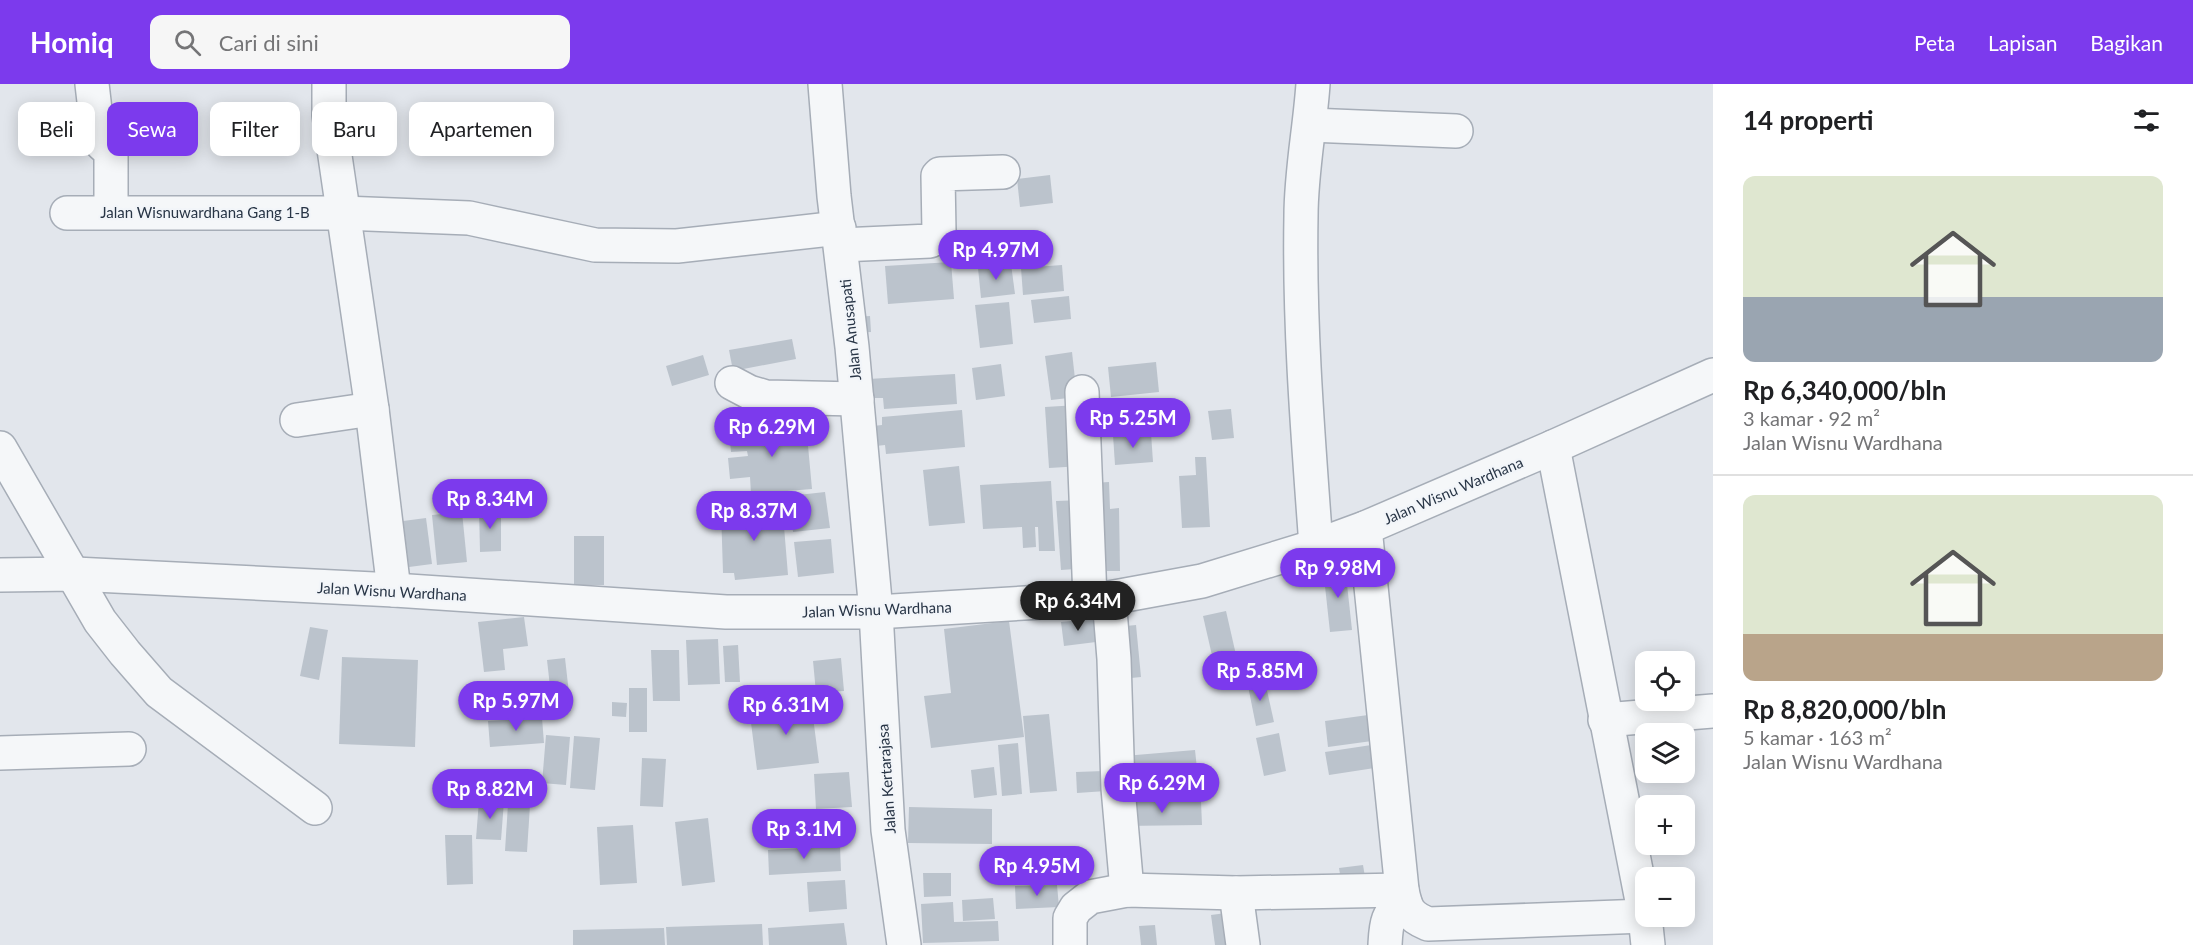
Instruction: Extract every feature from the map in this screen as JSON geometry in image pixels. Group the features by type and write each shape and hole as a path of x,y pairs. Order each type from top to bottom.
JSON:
{"street":[{"path":"93,84 94,110 102,144 111,152 111,212"},
{"path":"329,84 329,115 372,409 394,590"},
{"name":"Jalan Anusapati","path":"825,84 834,196 857,399 876,612"},
{"path":"1313,84 1301,214 1301,284 1316,546"},
{"path":"1310,125 1456,131"},
{"name":"Jalan Wisnuwardhana Gang 1-B","path":"67,213 343,213 470,218 595,245 677,246 840,237 930,241 939,232 938,176 940,174 1003,172"},
{"name":"Jalan Wisnu Wardhana","path":"0,575 75,574 394,590 726,612 876,612 1100,598 1202,581 1316,546 1365,528 1713,375"},
{"path":"732,383 749,392 766,397 857,399"},
{"path":"1082,392 1100,598 1114,659 1118,788 1127,890"},
{"path":"297,420 372,409"},
{"path":"1365,528 1403,897 1414,918 1428,924 1646,930 1553,447"},
{"path":"0,448 75,574 100,621 159,692 315,808"},
{"name":"Jalan Kertarajasa","path":"876,612 888,830 904,945"},
{"path":"1605,720 1713,711"},
{"path":"0,753 129,749"},
{"path":"1070,945 1070,918 1076,908 1090,897 1127,890 1403,897"},
{"path":"1236,893 1243,945"},
{"path":"1385,945 1390,914 1403,897"}],"building":[{"path":"1050,175 1053,203 1020,207 1017,179"},
{"path":"951,262 954,299 888,304 885,266"},
{"path":"1011,264 1015,294 981,298 978,268"},
{"path":"1062,265 1064,291 1023,295 1021,268"},
{"path":"1069,296 1071,319 1034,323 1031,300"},
{"path":"1009,302 1013,344 980,348 975,305"},
{"path":"870,316 871,332 855,333 853,317"},
{"path":"792,339 796,359 733,371 729,350"},
{"path":"1072,352 1077,397 1051,400 1045,356"},
{"path":"703,355 709,375 672,386 666,366"},
{"path":"1156,362 1159,392 1111,397 1108,367"},
{"path":"1001,364 1005,396 976,400 972,368"},
{"path":"955,374 957,404 884,409 883,398 869,398 868,379"},
{"path":"1078,405 1082,466 1049,468 1045,407"},
{"path":"1231,409 1234,438 1212,440 1208,411"},
{"path":"962,410 965,447 886,454 885,445 876,446 873,426 882,425 882,417"},
{"path":"806,424 812,489 751,494 750,477 730,479 728,458 748,456 747,451 731,452 729,430"},
{"path":"1151,433 1153,462 1115,465 1113,435"},
{"path":"1195,457 1206,457 1210,527 1182,528 1179,476 1196,475"},
{"path":"959,466 965,523 929,526 923,470"},
{"path":"1051,481 1055,551 1039,551 1038,527 1035,527 1036,547 1023,548 1022,527 983,529 980,485"},
{"path":"1109,482 1110,509 1119,508 1120,571 1094,571 1092,483"},
{"path":"825,492 830,528 793,532 789,496"},
{"path":"1083,500 1075,569 1061,570 1056,501"},
{"path":"782,502 788,575 735,580 734,573 723,573 721,510 746,509 745,505"},
{"path":"501,508 501,551 480,552 479,509"},
{"path":"462,512 467,562 437,565 432,515"},
{"path":"426,518 432,564 409,567 403,521"},
{"path":"574,536 604,536 604,585 574,585"},
{"path":"831,539 834,573 798,577 794,542"},
{"path":"1345,566 1352,630 1330,632 1323,568"},
{"path":"1226,611 1239,668 1216,673 1203,616"},
{"path":"524,617 528,646 503,649 505,670 484,672 478,622"},
{"path":"1093,619 1096,642 1064,646 1061,622"},
{"path":"1009,621 1024,737 931,748 924,696 951,693 944,629"},
{"path":"1136,625 1141,677 1121,679 1116,627"},
{"path":"310,627 328,630 319,680 300,676"},
{"path":"718,639 720,684 688,685 686,640"},
{"path":"738,645 740,682 725,682 723,646"},
{"path":"651,650 679,650 680,701 653,701"},
{"path":"342,657 418,660 415,747 339,744"},
{"path":"565,658 571,711 553,713 547,660"},
{"path":"841,658 844,691 816,693 813,661"},
{"path":"1264,677 1274,722 1256,726 1247,681"},
{"path":"629,688 647,688 647,732 629,732"},
{"path":"810,694 819,763 757,770 750,715 791,710 790,697"},
{"path":"612,702 627,703 626,717 612,716"},
{"path":"1049,714 1057,791 1030,793 1023,716"},
{"path":"1368,715 1372,741 1328,747 1325,721"},
{"path":"542,718 544,743 490,747 488,721"},
{"path":"1279,733 1286,771 1264,776 1256,738"},
{"path":"546,735 570,737 566,785 542,783"},
{"path":"574,736 600,738 595,790 570,788"},
{"path":"1018,743 1022,794 1002,796 998,745"},
{"path":"1378,744 1381,767 1329,775 1325,752"},
{"path":"1195,750 1198,778 1126,785 1124,756"},
{"path":"642,758 666,759 663,807 640,806"},
{"path":"994,767 997,795 974,798 971,770"},
{"path":"1104,771 1106,791 1077,793 1076,772"},
{"path":"849,772 852,807 816,809 814,774"},
{"path":"479,800 504,801 501,840 476,839"},
{"path":"1201,801 1202,825 1122,826 1122,802"},
{"path":"508,804 530,805 527,852 505,851"},
{"path":"909,807 992,809 992,844 908,843"},
{"path":"844,816 846,839 765,845 764,823"},
{"path":"708,818 715,882 682,886 675,822"},
{"path":"633,825 637,883 600,885 597,827"},
{"path":"445,835 472,835 473,884 447,885"},
{"path":"840,846 841,871 769,875 768,850"},
{"path":"1363,865 1366,883 1342,886 1339,868"},
{"path":"923,873 951,873 951,896 924,897"},
{"path":"845,880 847,909 809,912 807,882"},
{"path":"1057,885 1059,907 1016,909 1015,886"},
{"path":"993,898 995,919 963,921 962,900"},
{"path":"953,902 954,922 998,921 999,941 923,943 921,904"},
{"path":"1226,913 1230,945 1215,945 1211,915"},
{"path":"844,923 847,945 769,945 768,928"},
{"path":"762,924 763,945 667,945 666,927"},
{"path":"1155,925 1157,945 1141,945 1139,926"},
{"path":"664,928 665,945 573,945 573,930"}]}
